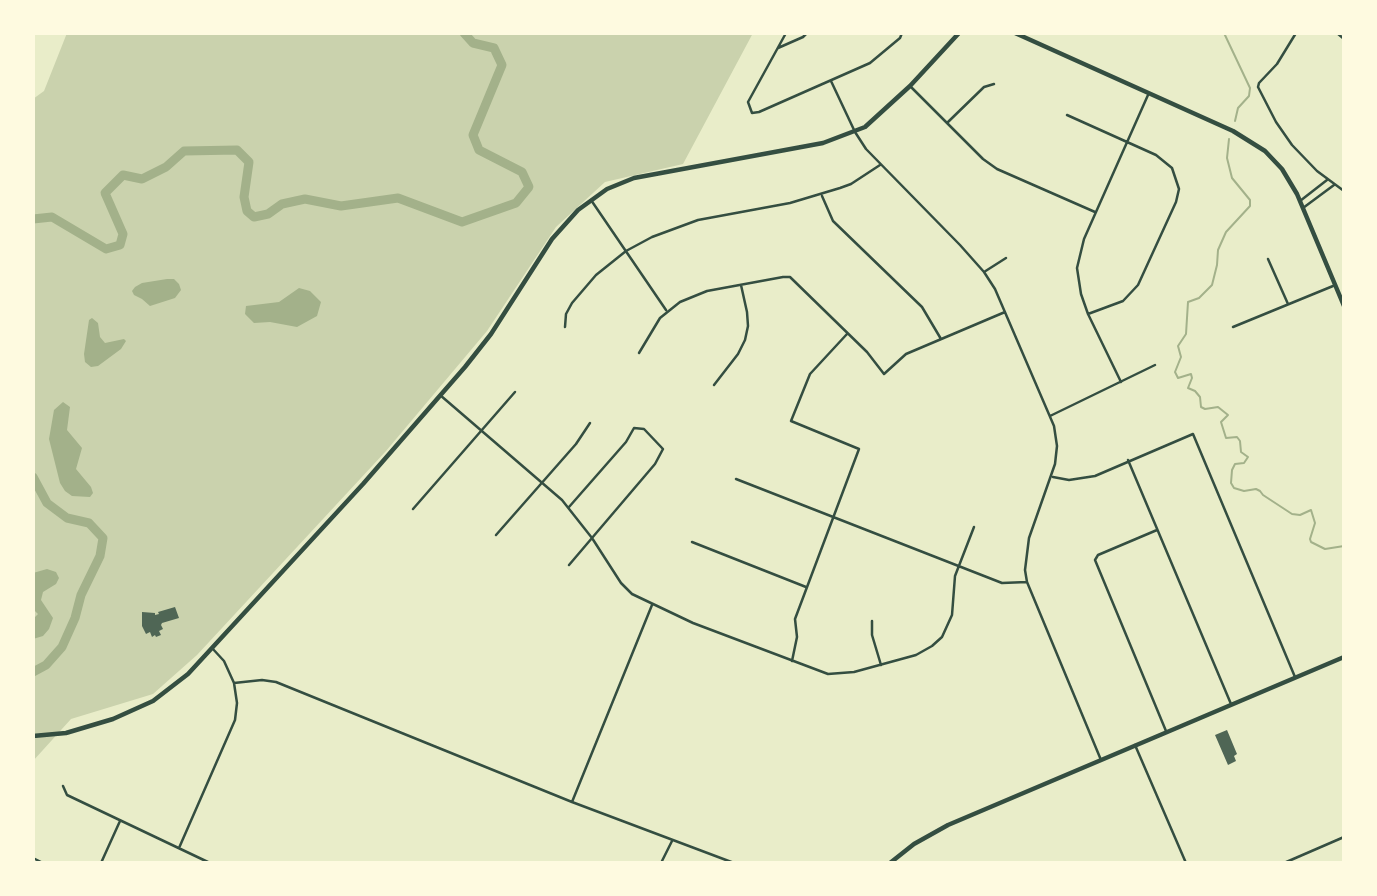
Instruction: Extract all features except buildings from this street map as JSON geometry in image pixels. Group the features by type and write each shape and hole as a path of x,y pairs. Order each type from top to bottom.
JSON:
{"main road":[{"path":"1015,33 1233,131 1255,144 1277,163 1300,201 1344,306"},
{"path":"33,736 66,733 96,725 153,701 188,674 363,484 440,395 491,334 563,224 591,200 607,188 634,178 823,143 855,132 876,118 910,86 959,34"},
{"path":"890,863 941,828 1344,657"}],"street":[{"path":"786,33 748,102 752,113 760,112 870,63 900,38 902,33"},
{"path":"778,47 807,33"},
{"path":"1296,33 1277,64 1258,85 1270,112 1287,138 1308,163 1344,191"},
{"path":"1338,33 1344,39"},
{"path":"831,81 855,132 880,165 919,202 984,272 995,289 1054,426 1057,446 1052,477 1026,549 1027,582 1101,760"},
{"path":"948,122 985,87 995,84"},
{"path":"910,86 983,159 997,169 1095,212"},
{"path":"1121,383 1088,314 1081,294 1077,268 1081,246 1149,93"},
{"path":"1067,115 1156,155 1172,168 1179,189 1138,285 1123,301 1088,314"},
{"path":"565,327 566,314 572,303 596,275 626,251 675,226 822,194 851,184 880,165"},
{"path":"1300,201 1327,180"},
{"path":"1303,208 1334,184"},
{"path":"822,194 825,207 833,221 922,307 941,340"},
{"path":"591,200 667,311"},
{"path":"984,272 1006,258"},
{"path":"1268,259 1288,304"},
{"path":"639,353 660,318 680,302 696,295 790,277 867,352 884,374 906,354 1005,312"},
{"path":"714,385 738,354 745,340 747,317 741,285"},
{"path":"1233,327 1335,285"},
{"path":"792,661 797,637 795,619 859,449 791,421 810,374 847,334"},
{"path":"1050,416 1155,365"},
{"path":"414,509 515,392"},
{"path":"440,395 568,507 621,583 632,594 652,605 833,675 854,672 916,654 932,646 942,636 952,615 953,590 974,527"},
{"path":"496,535 576,444 590,423"},
{"path":"568,507 626,442 634,428 644,429 663,449 655,464 569,565"},
{"path":"1052,477 1069,480 1087,478 1193,434 1295,677"},
{"path":"1129,460 1231,704"},
{"path":"736,479 1002,583 1027,582"},
{"path":"1157,530 1097,555 1095,560 1167,732"},
{"path":"692,542 806,587"},
{"path":"572,802 652,605"},
{"path":"872,621 872,635 881,665"},
{"path":"178,848 234,728 237,703 234,683 224,661 212,649"},
{"path":"234,683 276,681 572,802 734,863"},
{"path":"1135,745 1185,863"},
{"path":"63,786 67,796 210,863"},
{"path":"101,863 120,821"},
{"path":"1284,863 1344,837"},
{"path":"661,863 673,839"},
{"path":"33,858 43,863"}],"shaded area":[{"path":"67,33 753,33 683,164 605,182 556,227 487,331 386,451 197,655 153,694 71,719 33,761 33,99 44,91"},
{"path":"174,279 179,284 181,290 175,298 150,306 132,291 142,283"},
{"path":"299,288 310,291 321,302 317,316 297,327 270,322 254,323 245,314 246,306 279,302"},
{"path":"92,318 98,323 100,337 105,343 124,339 126,341 121,349 98,366 91,367 85,362 84,354 89,320"},
{"path":"63,402 70,407 67,430 82,448 76,469 91,487 93,493 90,497 72,496 60,483 49,439 54,410"},
{"path":"47,569 56,572 59,578 56,584 43,592 41,600 53,618 43,636 33,639 33,619 38,614 33,609 33,573"}],"waterway":[{"path":"33,219 52,217 106,249 120,245 123,234 105,193 123,175 142,179 166,167 184,151 237,150 249,162 244,197 247,211 254,217 268,214 282,204 305,199 341,206 398,198 462,222 516,203 529,187 522,172 479,150 473,135 502,65 494,48 473,43 464,33"},
{"path":"1224,33 1250,88 1249,96 1238,108 1235,121"},
{"path":"1229,139 1227,158 1232,178 1250,200 1250,206 1226,232 1218,250 1212,285 1199,298 1188,302 1186,334 1178,346 1181,357 1175,372 1178,378 1191,374 1188,388 1200,397 1201,407 1218,407 1228,415 1221,422 1226,438 1237,437 1241,452 1248,457 1244,463 1235,464 1232,470 1231,483 1234,488 1244,491 1256,489 1292,514 1300,515 1311,510 1315,523 1311,542 1325,549 1344,546"},
{"path":"33,477 47,503 67,518 89,523 103,538 100,556 81,595 75,618 62,647 46,665 33,672"},
{"path":"1344,526 1344,532"}]}
